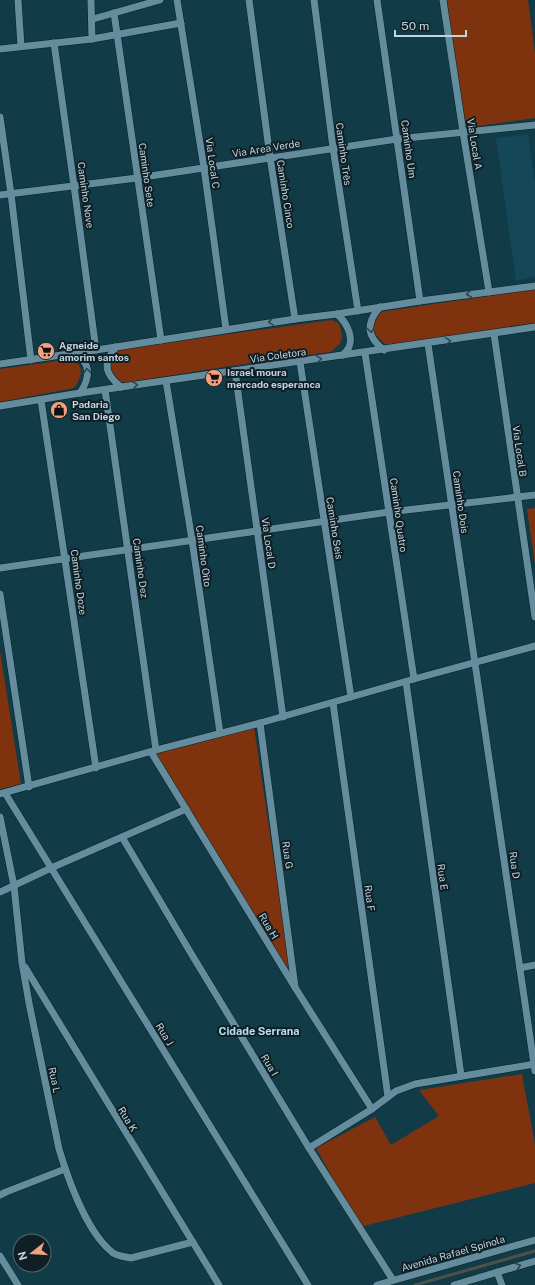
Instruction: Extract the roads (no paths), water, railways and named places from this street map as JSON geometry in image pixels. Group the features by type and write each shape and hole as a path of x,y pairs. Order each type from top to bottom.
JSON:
{"street":[{"path":"18,0 21,46"},
{"path":"91,0 93,19 92,38"},
{"path":"93,19 159,0"},
{"name":"Via Local C","path":"177,0 204,168 226,329"},
{"name":"Caminho Cinco","path":"249,0 270,158 295,319"},
{"name":"Caminho Três","path":"314,0 333,148 358,311"},
{"name":"Caminho Um","path":"376,0 420,301"},
{"name":"Via Local A","path":"443,0 489,292"},
{"name":"Caminho Sete","path":"114,13 161,340"},
{"path":"0,49 92,38 181,23"},
{"name":"Caminho Nove","path":"54,43 96,350"},
{"path":"0,117 31,360"},
{"name":"Via Area Verde","path":"0,196 137,178 333,148 535,125"},
{"path":"0,364 226,329 535,286"},
{"path":"380,307 372,315 370,330 372,338 376,344 384,350"},
{"path":"337,314 344,320 350,338 349,347 343,355"},
{"name":"Via Coletora","path":"0,406 535,327"},
{"name":"Via Local B","path":"494,334 535,618"},
{"name":"Caminho Dois","path":"428,344 475,662"},
{"path":"116,347 108,359 107,365 108,372 112,380 121,387"},
{"path":"74,353 82,358 86,365 87,371 88,378 80,393"},
{"name":"Caminho Quatro","path":"365,353 414,679"},
{"name":"Caminho Seis","path":"300,362 351,697"},
{"name":"Via Local D","path":"235,371 283,717"},
{"name":"Caminho Oito","path":"166,381 192,540 220,733"},
{"name":"Caminho Dez","path":"105,390 128,550 153,751"},
{"name":"Caminho Doze","path":"41,400 96,768"},
{"path":"0,568 389,512 452,506 535,495"},
{"path":"0,594 29,786"},
{"path":"3,794 153,751 283,717 535,646"},
{"name":"Rua D","path":"475,662 535,1067"},
{"name":"Rua E","path":"406,682 461,1076"},
{"name":"Rua F","path":"333,703 388,1097"},
{"name":"Rua G","path":"260,723 296,989"},
{"name":"Rua H","path":"153,751 186,809 296,989 372,1109"},
{"name":"Rua J","path":"3,794 51,868 308,1285"},
{"path":"0,892 186,809"},
{"name":"Rua L","path":"0,817 14,886 22,963 29,1003 59,1149 65,1170 76,1197 94,1231 102,1242 115,1254 125,1257 135,1257 193,1242"},
{"name":"Rua I","path":"122,837 309,1148 393,1280"},
{"name":"Rua K","path":"22,963 219,1285"},
{"path":"520,968 535,965"},
{"path":"309,1148 372,1109 396,1091 415,1084 461,1076 535,1067"},
{"path":"0,1195 65,1170"},
{"name":"Avenida Rafael Spínola","path":"377,1285 535,1240"},
{"path":"0,1256 18,1285"},
{"path":"454,1285 535,1261"},
{"path":"497,1272 502,1285"}],"waterway":[{"path":"415,1285 535,1251"}],"place":[{"name":"Agneide amorim santos","path":"46,351"},
{"name":"Israel moura mercado esperanca","path":"214,378"},
{"name":"Padaria San Diego","path":"59,410"}],"district":[{"name":"Cidade Serrana","path":"259,1031"}]}
